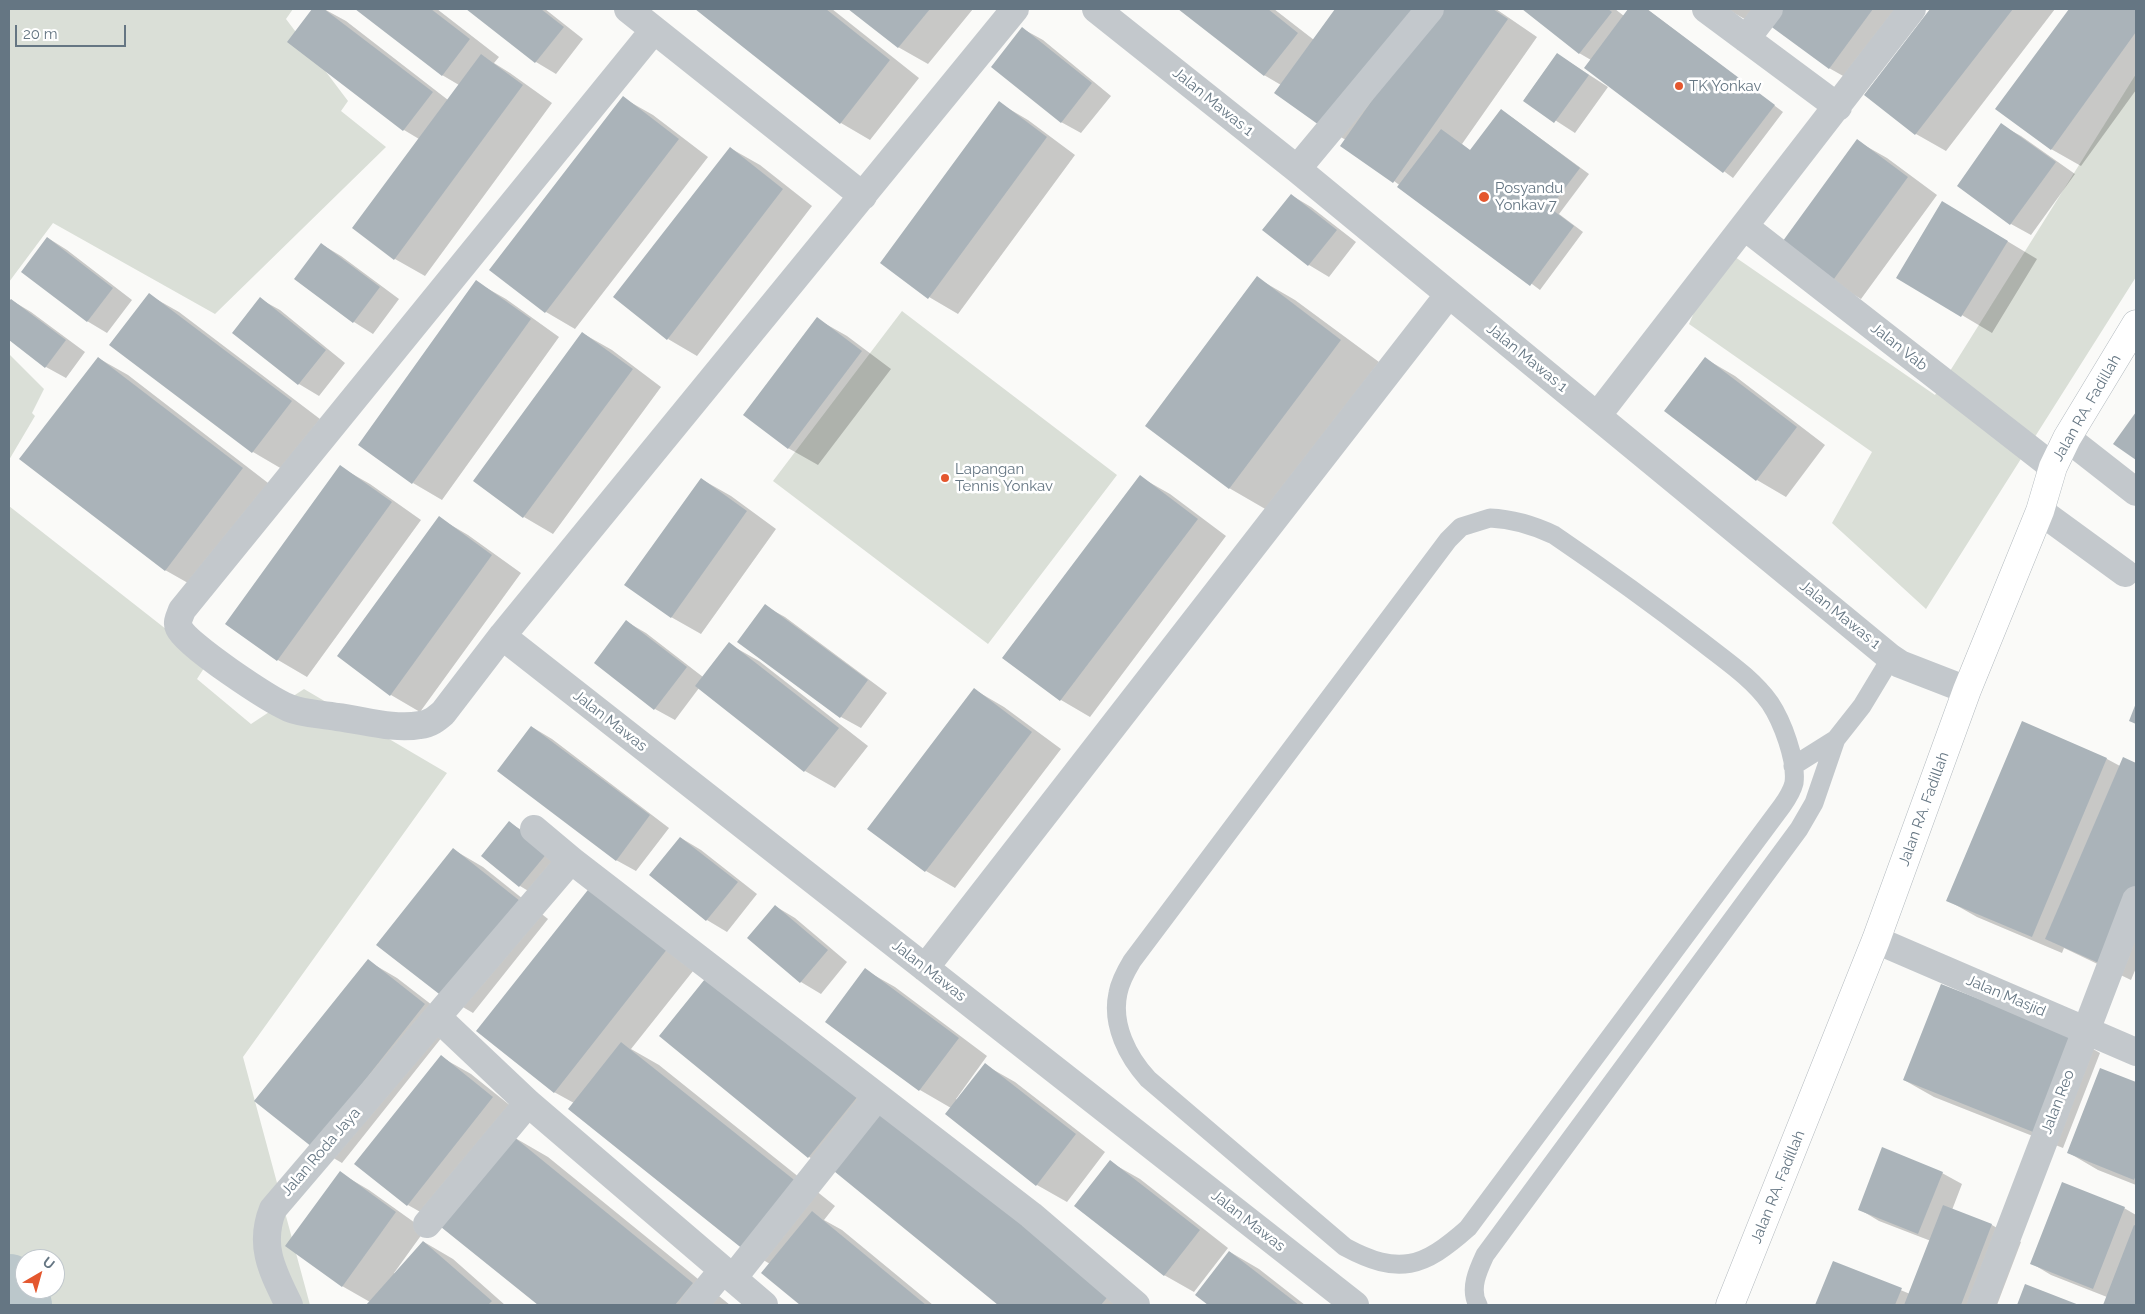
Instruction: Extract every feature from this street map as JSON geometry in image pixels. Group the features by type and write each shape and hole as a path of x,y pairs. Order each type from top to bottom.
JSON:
{"main road":[{"name":"Jalan RA. Fadillah","path":"1730,1305 1876,940 1967,690 2040,511 2053,467 2067,438 2136,324"}],"street":[{"path":"628,9 863,196"},
{"path":"654,30 182,610 178,620 178,627 184,635 212,659 275,702 291,709 394,725 421,725 435,720 443,713 502,636 1015,9"},
{"name":"Jalan Mawas 1","path":"1096,9 1297,168 1891,658 1900,664 1967,690"},
{"path":"1297,168 1430,9"},
{"path":"1706,9 1838,107"},
{"path":"1746,39 1769,9"},
{"path":"1597,416 1912,9"},
{"name":"Jalan Vab","path":"1745,227 2053,467"},
{"path":"925,968 1449,294"},
{"path":"2067,438 2136,492"},
{"path":"2040,511 2125,573"},
{"name":"Jalan Mawas","path":"502,636 1356,1305"},
{"path":"534,829 571,860 1031,1215 1136,1305"},
{"name":"Jalan Roda Jaya","path":"289,1305 277,1280 267,1248 266,1225 273,1209 571,860"},
{"name":"Jalan Reo","path":"1981,1305 2136,900"},
{"name":"Jalan Masjid","path":"1876,940 2136,1052"},
{"path":"436,1017 528,1103 764,1305"},
{"path":"694,1305 728,1274 877,1097"},
{"path":"427,1224 528,1103"}],"lane":[{"path":"1490,518 1510,519 1542,529 1583,555 1685,629 1759,690 1770,704 1780,722 1793,766 1794,782 1790,794 1782,806 1468,1228 1434,1255 1414,1263 1392,1265 1367,1258 1345,1247 1148,1079 1134,1064 1124,1043 1116,1007 1123,978 1132,961 1448,540 1461,527 1468,524 1490,518"},
{"path":"1478,1305 1475,1288 1478,1270 1486,1255 1799,829 1814,803 1836,739 1862,706 1891,658"},
{"path":"1793,766 1836,739"}],"shaded area":[{"path":"9,9 293,9 286,19 348,101 341,111 386,147 215,314 53,223 9,282"},
{"path":"2136,74 2136,277 1926,609 1832,523 1872,452 1689,324 1722,248 1935,395"},
{"name":"Lapangan Tennis Yonkav","path":"902,311 1117,475 988,644 773,481"},
{"path":"9,354 44,389 32,413 35,416 9,460"},
{"path":"9,506 208,662 197,679 251,724 304,689 447,773 243,1057 310,1305 9,1305"}],"building":[{"path":"312,9 324,9 433,92 403,131 287,42"},
{"path":"355,9 431,9 470,39 442,76"},
{"path":"466,9 541,9 564,27 535,63"},
{"path":"695,9 826,9 890,60 840,124"},
{"path":"848,9 930,9 898,48"},
{"path":"1178,9 1268,9 1298,33 1264,76"},
{"path":"1335,9 1412,9 1326,130 1274,93"},
{"path":"1436,9 1493,9 1508,19 1393,183 1340,146"},
{"path":"1522,9 1608,9 1612,12 1579,54"},
{"name":"TK Yonkav","path":"1628,9 1647,9 1775,105 1723,173 1584,68"},
{"path":"1781,9 1873,9 1829,69 1769,25"},
{"path":"1930,9 2013,9 1915,135 1864,95"},
{"path":"2069,9 2136,9 2136,32 2051,150 1995,109"},
{"path":"1022,27 1092,83 1061,123 991,67"},
{"path":"1557,53 1589,75 1554,123 1523,101"},
{"path":"481,54 523,85 394,260 352,228"},
{"path":"623,96 679,139 545,313 489,270"},
{"path":"999,101 1047,137 928,299 880,263"},
{"name":"Posyandu Yonkav 7","path":"1501,109 1580,168 1550,208 1574,226 1530,286 1397,187 1441,129 1470,150"},
{"path":"2001,123 2056,162 2010,225 1957,186"},
{"path":"1857,139 1908,177 1831,283 1780,245"},
{"path":"730,147 783,189 667,340 613,297"},
{"path":"1291,194 1337,230 1308,266 1262,230"},
{"path":"1942,201 2008,241 1961,317 1896,278"},
{"path":"47,237 113,288 87,322 21,272"},
{"path":"321,243 380,287 353,323 294,279"},
{"path":"1257,276 1341,340 1229,489 1145,426"},
{"path":"476,280 531,319 412,484 358,445"},
{"path":"149,293 292,401 252,453 109,345"},
{"path":"260,297 326,350 298,385 232,333"},
{"path":"11,299 66,340 45,368 9,340 9,301"},
{"path":"817,317 862,351 788,449 743,415"},
{"path":"582,332 633,369 523,518 473,481"},
{"path":"98,357 243,468 165,571 19,459"},
{"path":"1705,357 1797,427 1756,481 1664,411"},
{"path":"2136,412 2136,460 2113,444"},
{"path":"340,465 392,502 277,661 225,624"},
{"path":"1140,475 1198,519 1060,701 1002,658"},
{"path":"701,478 747,511 671,618 624,585"},
{"path":"439,516 492,555 390,696 337,656"},
{"path":"765,604 868,680 840,718 737,642"},
{"path":"626,620 687,667 654,710 594,663"},
{"path":"729,642 839,728 804,772 695,686"},
{"path":"974,688 1032,732 925,872 867,829"},
{"path":"2136,703 2136,724 2129,721"},
{"path":"2022,721 2107,758 2032,937 1946,901"},
{"path":"531,726 650,815 616,861 497,771"},
{"path":"2123,757 2136,763 2136,884 2101,964 2045,939"},
{"path":"509,821 548,852 519,887 481,856"},
{"path":"680,837 738,882 706,921 649,875"},
{"path":"453,848 520,901 443,997 376,945"},
{"path":"591,886 668,948 554,1093 476,1031"},
{"path":"775,905 828,950 800,983 747,938"},
{"path":"368,959 425,1004 312,1147 254,1101"},
{"path":"865,968 959,1038 919,1091 825,1022"},
{"path":"709,974 858,1096 808,1158 659,1036"},
{"path":"1941,984 2071,1035 2033,1132 1903,1080"},
{"path":"621,1042 798,1183 744,1250 568,1109"},
{"path":"441,1055 493,1097 407,1206 354,1164"},
{"path":"985,1063 1076,1134 1036,1186 945,1114"},
{"path":"2100,1068 2136,1082 2136,1175 2134,1180 2067,1153"},
{"path":"879,1106 1110,1294 1101,1305 998,1305 829,1167"},
{"path":"509,1133 693,1283 675,1305 538,1305 436,1223"},
{"path":"1882,1147 1943,1172 1918,1234 1858,1210"},
{"path":"1110,1160 1200,1230 1164,1276 1074,1206"},
{"path":"340,1171 396,1212 342,1287 285,1246"},
{"path":"2062,1182 2125,1207 2093,1289 2030,1264"},
{"path":"1943,1205 1992,1224 1961,1305 1904,1305"},
{"path":"812,1211 926,1305 800,1305 761,1273"},
{"path":"2134,1225 2136,1226 2136,1305 2103,1305"},
{"path":"423,1241 492,1301 488,1305 366,1305"},
{"path":"1229,1251 1299,1305 1208,1305 1195,1295"},
{"path":"1833,1261 1902,1288 1895,1305 1815,1305"},
{"path":"2025,1284 2079,1305 2017,1305"}],"waterway":[{"path":"9,1287 19,1305"}],"place":[{"name":"TK Yonkav","path":"1679,86"},
{"name":"Posyandu Yonkav 7","path":"1484,197"},
{"name":"Lapangan Tennis Yonkav","path":"945,478"}]}
